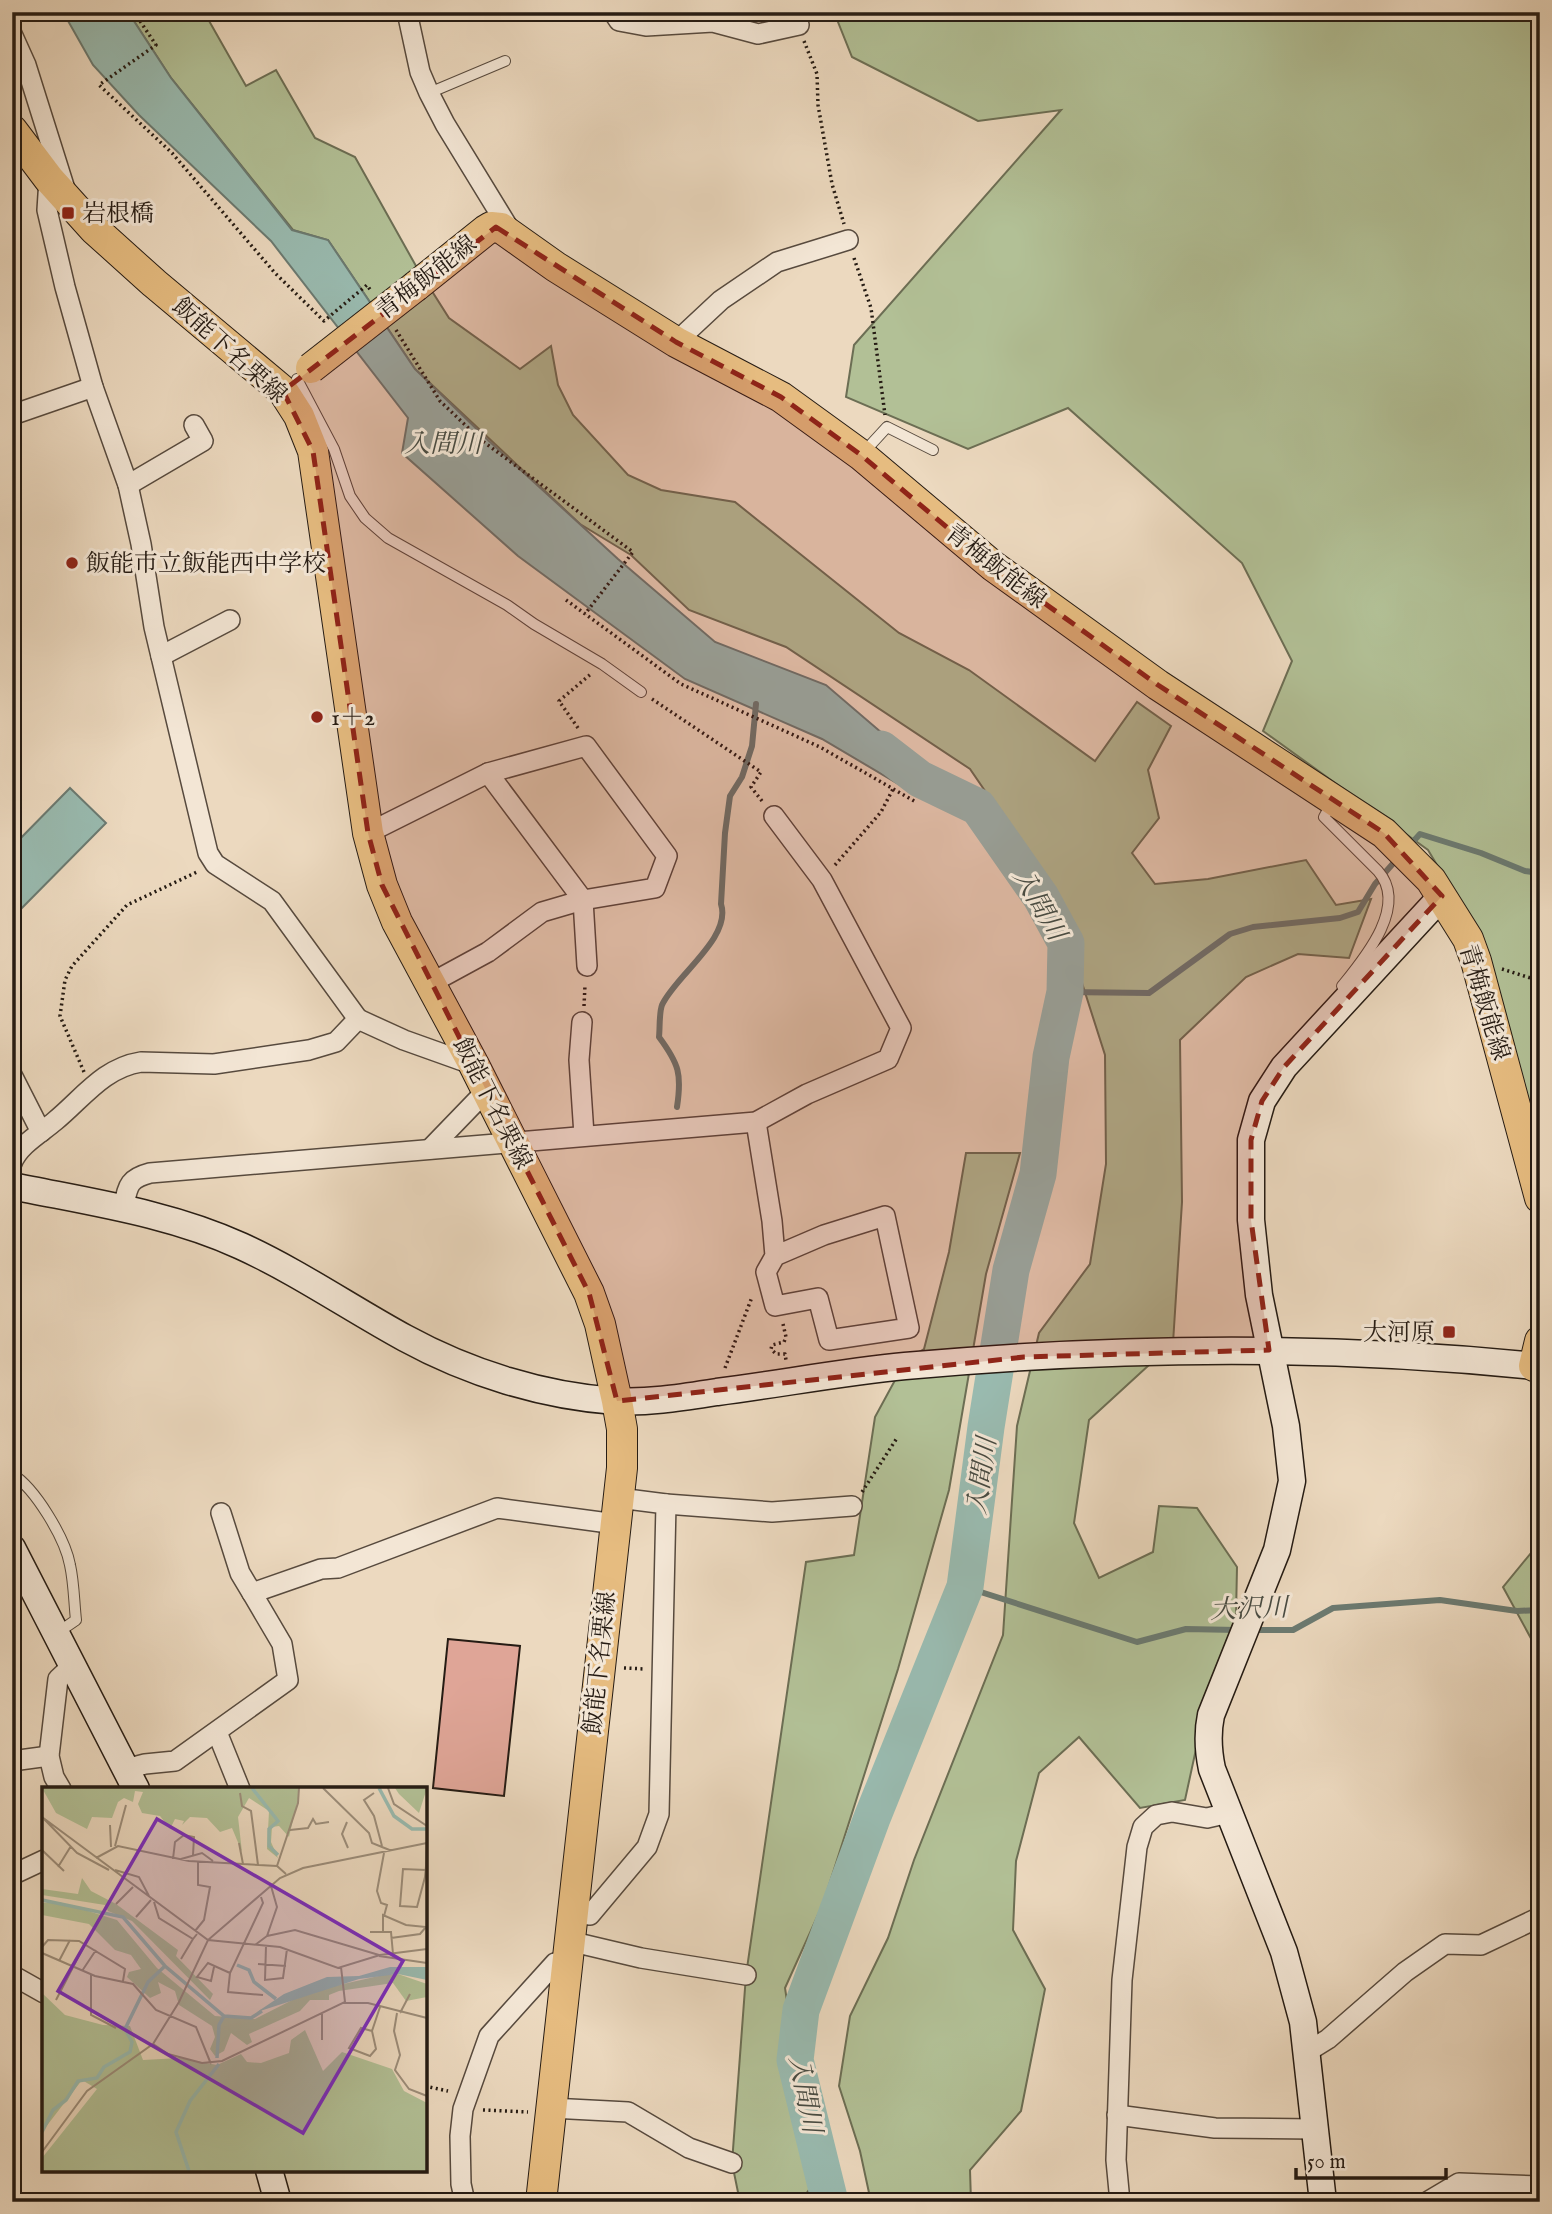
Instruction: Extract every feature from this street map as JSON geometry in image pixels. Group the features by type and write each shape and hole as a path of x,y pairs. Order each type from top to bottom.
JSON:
{"main road":[{"name":"飯能下名栗線","path":"12,130 94,229 153,283 297,380 299,415 313,451 368,833 382,885 397,922 481,1077 589,1293 600,1324 622,1429 617,1511 541,2202"},
{"name":"青梅飯能線","path":"297,380 491,227 501,228 556,267 676,342 781,397 861,455 1004,574 1158,685 1384,833 1422,872 1442,897 1468,939 1476,961 1540,1198"}],"street":[{"path":"407,12 420,72 429,93 513,236"},
{"path":"613,12 619,21 646,26 713,22 758,34 799,25 795,12"},
{"path":"12,34 26,65 59,190 47,210 93,387 128,485 161,656 208,853 215,864 272,901 358,1019 481,1077 430,1149"},
{"path":"676,342 721,300 777,262 848,240"},
{"path":"12,415 93,387"},
{"path":"128,485 203,441 194,425"},
{"path":"161,656 230,620"},
{"path":"368,833 488,773 586,746 667,856 655,888 583,900 542,912 488,952 431,982"},
{"path":"488,773 583,900 587,966"},
{"path":"123,1209 128,1186 136,1177 150,1173 756,1122 807,1094 888,1059 901,1028 822,880 774,817"},
{"path":"1323,2202 1304,2022 1284,1952 1212,1769 1208,1748 1207,1731 1211,1715 1277,1550 1292,1481 1286,1426 1259,1295 1251,1220 1251,1140 1262,1101 1284,1067 1328,1012 1442,897"},
{"path":"12,1163 19,1150 58,1119 90,1086 129,1064 214,1064 309,1050 336,1042 358,1019"},
{"path":"582,1022 579,1060 584,1135"},
{"path":"12,1075 41,1132"},
{"path":"756,1122 772,1221 771,1264 776,1306 818,1297 829,1340 909,1328 885,1216 824,1235 771,1264"},
{"path":"12,1186 152,1215 236,1243 264,1256 403,1337 469,1368 545,1390 617,1401 678,1398 900,1367 1149,1350 1269,1350 1538,1359"},
{"path":"465,2202 461,2184 460,2136 465,2102 489,2036 555,1963 590,1914 647,1847 659,1814 666,1504"},
{"path":"252,1592 321,1569 338,1568 497,1508 617,1511 666,1504 772,1513 852,1506"},
{"path":"12,1548 131,1779 145,1764 175,1761 288,1680 282,1643 240,1573 220,1513"},
{"path":"60,1787 54,1777 49,1756 58,1679 72,1665"},
{"path":"217,1731 239,1787"},
{"path":"12,1761 49,1756"},
{"path":"1120,2202 1116,2160 1122,1980 1137,1847 1143,1826 1156,1815 1172,1812 1206,1818 1229,1813"},
{"path":"12,1875 42,1861"},
{"path":"1307,2052 1328,2039 1405,1972 1445,1944 1481,1945 1540,1917"},
{"path":"570,1940 641,1958 746,1975"},
{"path":"12,1975 42,1992"},
{"path":"551,2111 628,2112 689,2148 732,2163"},
{"path":"1117,2115 1215,2128 1314,2129"},
{"path":"270,2172 278,2202"},
{"path":"1427,2202 1459,2183 1540,2186"}],"lane":[{"path":"429,93 505,61"},
{"path":"297,380 334,449 350,496 365,518 388,538 507,605 602,664 641,692"},
{"path":"861,455 887,427 933,450"},
{"path":"1334,799 1324,817 1381,875 1388,891 1386,916 1381,932 1336,993"},
{"path":"12,1474 19,1478 46,1510 70,1563 76,1620 56,1634"}],"path":[{"path":"134,12 156,45 99,85 172,153 275,273 324,321 367,285 374,296"},
{"path":"389,320 440,401 481,440 633,552 585,614"},
{"path":"566,600 681,684 820,747 916,802"},
{"path":"565,709 559,701 602,664"},
{"path":"641,692 761,772 751,788 774,817"},
{"path":"822,880 881,812 893,789"},
{"path":"90,1086 60,1016 65,980 72,966 127,905 215,864"},
{"path":"1476,961 1540,981"},
{"path":"582,1022 587,966"},
{"path":"715,1393 758,1282 771,1264"},
{"path":"776,1306 786,1337 784,1342 772,1345 771,1349 775,1354 785,1354 790,1382"},
{"path":"852,1506 897,1438"},
{"path":"598,1668 661,1669"},
{"path":"427,2087 465,2102 551,2111"}],"highlighted area":[{"path":"496,227 676,342 781,397 861,455 993,566 1158,685 1384,833 1442,896 1284,1067 1262,1101 1251,1140 1251,1220 1269,1350 1024,1357 617,1401 589,1293 382,885 368,833 313,451 283,391"}],"green space":[{"path":"128,12 204,12 246,86 276,70 315,138 355,157 416,266 449,318 520,369 551,346 558,385 573,415 628,475 661,490 735,502 899,633 969,670 1095,761 1137,702 1171,726 1148,770 1159,818 1132,853 1155,884 1208,879 1306,860 1336,905 1371,899 1349,958 1298,954 1246,977 1180,1040 1182,1202 1173,1343 1089,1420 1074,1523 1099,1578 1153,1552 1159,1506 1197,1508 1237,1567 1236,1615 1201,1726 1185,1800 1140,1808 1079,1737 1039,1773 1016,1861 1013,1930 1045,1989 1021,2111 970,2170 971,2202 871,2202 860,2151 839,2086 850,2016 888,1938 914,1860 1003,1635 1017,1426 1039,1333 1090,1264 1106,1164 1105,1055 1052,889 970,769 786,647 689,610 631,555 580,524 415,369 328,240 293,230 171,78"},
{"path":"834,12 1540,12 1540,1151 1487,949 1428,850 1263,731 1292,661 1242,563 1068,408 968,449 846,397 854,345 1061,110 978,121 852,57"},
{"path":"966,1153 1020,1153 986,1274 949,1490 898,1669 823,1904 785,1988 814,2183 800,2202 740,2202 732,2163 746,1975 806,1562 854,1555 875,1417 906,1360 924,1349 949,1252"},
{"path":"1540,1542 1540,1655 1503,1587"}],"water":[{"name":"入間川","path":"63,12 128,12 171,78 292,230 328,240 415,369 618,559 715,642 826,685 924,769 912,792 822,739 685,679 518,556 402,453 408,418 271,241 139,115 93,65"},
{"path":"70,788 106,823 12,918 12,847"}],"building":[{"path":"448,1639 520,1646 504,1796 433,1788"}],"waterway":[{"path":"677,1107 679,1077 675,1062 659,1037 661,1008 718,930 722,917 725,833 730,796 742,777 752,746 756,704"},
{"name":"入間川","path":"830,2202 795,2060 801,2010 872,1818 965,1587 986,1427 1011,1270 1038,1174 1051,1057 1065,992 1066,943 1041,897 978,807 920,779 881,749"},
{"path":"1410,845 1420,834 1481,853 1525,871 1540,873"},
{"path":"1065,992 1149,993 1230,934 1253,927 1340,918 1358,912 1375,884 1397,859"},
{"name":"大沢川","path":"965,1587 1137,1642 1186,1629 1237,1630"},
{"name":"大沢川","path":"1251,1630 1293,1630 1333,1608 1440,1600 1517,1611 1540,1610"}],"place":[{"name":"岩根橋","path":"68,213"},
{"name":"飯能市立飯能西中学校","path":"72,563"},
{"name":"1＋2","path":"317,717"},
{"name":"大河原","path":"1449,1332"}]}
